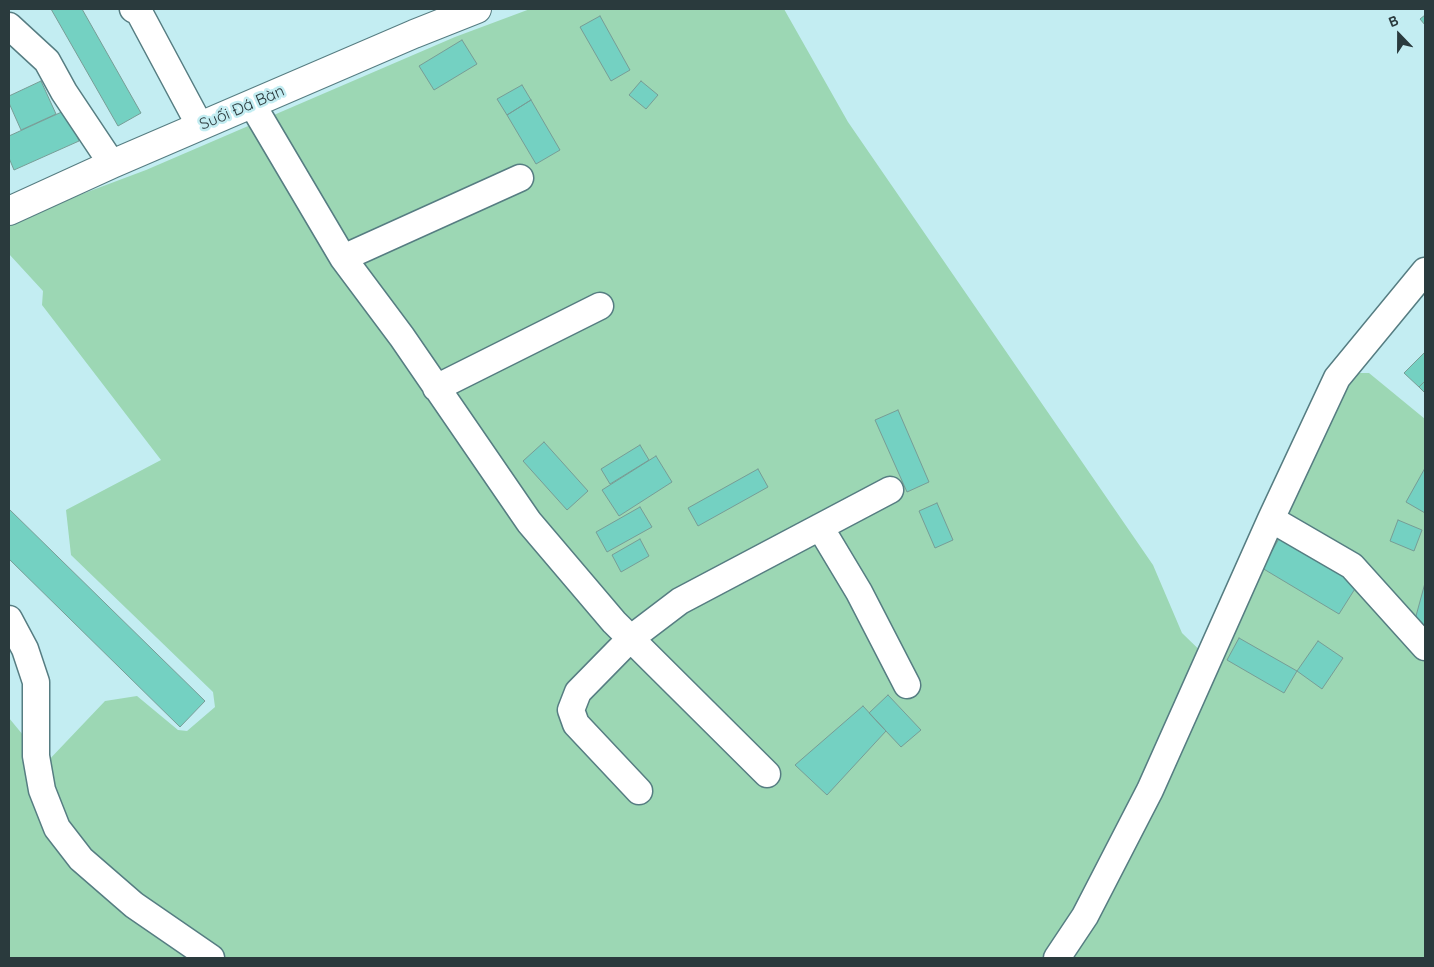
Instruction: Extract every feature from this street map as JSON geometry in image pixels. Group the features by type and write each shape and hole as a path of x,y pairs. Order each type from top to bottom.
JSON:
{"street":[{"name":"Suối Đá Bàn","path":"9,211 200,126 478,9"},
{"path":"139,10 200,126"},
{"path":"9,26 47,61 64,92 112,164"},
{"path":"252,104 343,258 402,338 529,522 630,639 767,774"},
{"path":"343,258 520,178"},
{"path":"1057,958 1085,916 1150,790 1271,519 1337,378 1425,271"},
{"path":"436,388 600,306"},
{"path":"640,791 576,724 571,710 578,692 630,639 680,601 890,490"},
{"path":"1271,519 1352,566 1425,647"},
{"path":"820,527 859,592 907,685"},
{"path":"9,619 25,649 36,682 36,756 42,790 57,828 81,859 134,905 211,958"}],"green space":[{"path":"530,9 784,9 848,122 1153,565 1182,633 1216,666 1352,373 1369,373 1425,419 1425,958 9,958 9,718 46,763 105,701 137,696 178,730 187,731 215,707 213,692 71,555 66,510 161,460 42,305 43,291 9,254 10,221 146,170 455,37"}],"building":[{"path":"51,9 82,9 141,113 118,126"},
{"path":"1425,15 1425,25 1420,19"},
{"path":"600,16 630,70 611,81 580,27"},
{"path":"462,40 477,64 434,90 419,66"},
{"path":"41,81 56,114 21,130 9,103 9,96"},
{"path":"641,81 658,95 646,109 629,95"},
{"path":"522,85 531,100 507,115 497,99"},
{"path":"531,100 560,150 536,164 507,115"},
{"path":"66,110 79,141 14,170 9,158 9,136"},
{"path":"1425,352 1425,381 1419,387 1404,373"},
{"path":"1425,381 1425,393 1419,387"},
{"path":"898,410 929,482 907,492 875,420"},
{"path":"544,442 588,491 567,510 523,461"},
{"path":"640,445 649,460 610,484 601,469"},
{"path":"656,456 672,482 619,516 602,490"},
{"path":"1425,468 1425,513 1406,502"},
{"path":"758,469 768,487 698,526 688,508"},
{"path":"937,503 953,540 935,548 919,511"},
{"path":"640,507 652,527 607,552 596,532"},
{"path":"9,509 205,701 180,727 9,559"},
{"path":"1398,520 1422,530 1414,551 1390,541"},
{"path":"1280,537 1358,584 1339,614 1262,568"},
{"path":"640,539 649,556 621,572 612,555"},
{"path":"1425,583 1425,630 1413,627"},
{"path":"1239,638 1297,671 1284,693 1227,660"},
{"path":"1318,641 1343,658 1322,689 1297,671"},
{"path":"888,695 921,730 901,747 869,713"},
{"path":"863,706 886,731 827,795 795,765"}]}
